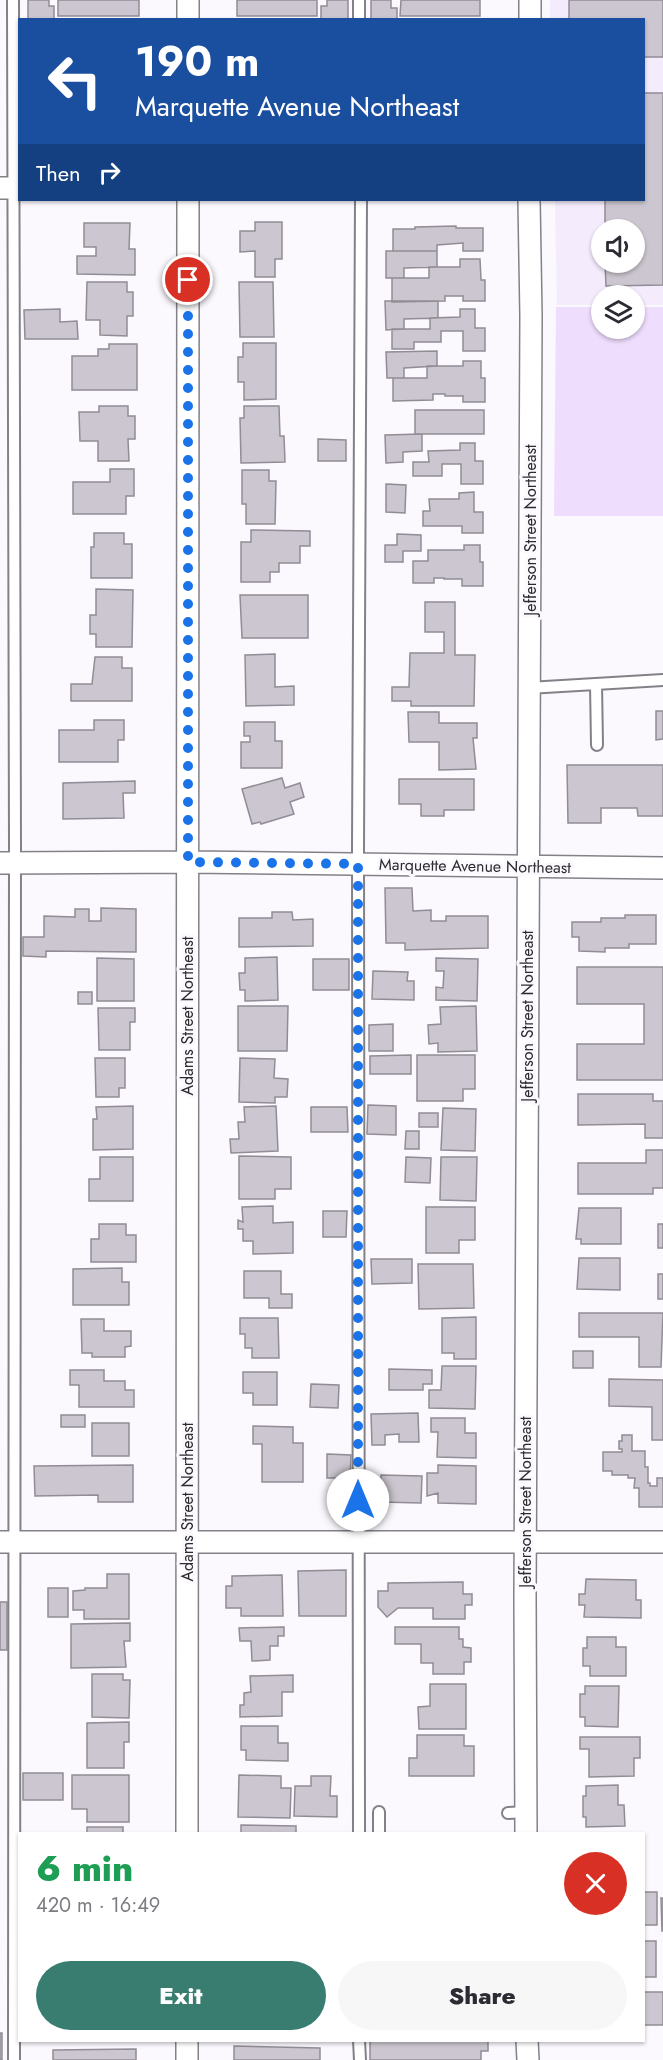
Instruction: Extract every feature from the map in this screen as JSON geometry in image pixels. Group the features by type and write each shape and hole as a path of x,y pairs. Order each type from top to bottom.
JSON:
{"street":[{"path":"188,0 188,18"},
{"path":"530,0 530,18"},
{"name":"Adams Street Northeast","path":"187,1832 188,201"},
{"name":"Jefferson Street Northeast","path":"520,1819 525,1598 530,201"},
{"name":"Marquette Avenue Northeast","path":"8,863 188,862 663,868"},
{"path":"7,1542 663,1542"},
{"path":"187,2042 187,2060"},
{"path":"527,2042 528,2060"}],"lane":[{"path":"13,0 7,1542 14,2060"},
{"path":"359,0 359,18"},
{"path":"359,1832 358,864 361,201"},
{"path":"528,688 663,680"},
{"path":"596,684 597,745"},
{"path":"379,1812 379,1832"},
{"path":"360,2042 360,2060"}],"shaded area":[{"path":"550,0 663,0 663,305 645,305 645,285 591,285 591,305 557,305 555,201 645,201 645,18 550,18"},
{"path":"556,307 591,307 591,339 645,339 645,307 663,307 663,516 554,516"}],"building":[{"path":"28,0 49,0 49,6 54,6 54,18 28,18"},
{"path":"58,0 139,0 139,16 58,16"},
{"path":"237,0 317,0 317,16 237,16"},
{"path":"327,0 348,0 348,18 321,18 321,6 327,6"},
{"path":"371,0 391,0 391,8 397,8 397,18 371,18"},
{"path":"401,0 480,0 480,16 400,16"},
{"path":"569,0 663,0 663,57 645,57 645,18 569,18"},
{"path":"645,93 663,93 663,285 606,285 605,273 645,273 645,219 605,219 605,201 645,201"},
{"path":"255,222 282,222 282,259 275,259 275,277 255,277 255,251 240,252 240,231 255,231"},
{"path":"84,223 130,223 129,249 135,249 135,275 77,274 77,256 96,256 96,247 84,247"},
{"path":"456,226 456,228 483,228 483,251 463,251 463,243 437,245 437,251 393,251 393,229"},
{"path":"386,251 437,251 437,267 404,268 404,278 386,278"},
{"path":"460,259 480,259 481,280 485,280 485,301 463,301 463,296 445,296 445,301 392,302 392,278 429,278 429,267 460,267"},
{"path":"87,282 127,282 127,292 133,292 133,316 127,316 127,336 100,335 100,320 86,320"},
{"path":"239,282 273,282 274,337 240,337"},
{"path":"385,301 438,301 438,318 404,319 404,329 386,330"},
{"path":"60,309 60,322 77,321 78,339 25,339 24,310"},
{"path":"460,309 475,309 475,328 485,328 485,351 463,351 463,331 441,331 441,342 414,342 414,349 392,349 392,329 430,329 430,318 460,317"},
{"path":"243,343 276,343 276,399 244,400 244,382 238,382 238,357 243,357"},
{"path":"109,344 137,344 137,390 72,390 72,356 98,356 98,349 109,349"},
{"path":"437,351 437,366 404,368 404,378 387,378 386,352"},
{"path":"463,361 481,361 481,378 485,378 485,402 463,402 463,396 445,396 445,394 433,394 433,400 393,401 393,378 427,378 427,366 463,366"},
{"path":"99,406 128,406 128,416 135,416 135,439 128,439 129,461 98,461 98,441 80,441 79,412 99,412"},
{"path":"244,406 279,406 280,436 284,436 285,462 241,463 240,418 244,418"},
{"path":"415,410 484,410 484,434 415,434"},
{"path":"422,434 422,451 403,452 403,462 386,463 385,435"},
{"path":"318,439 346,440 346,461 318,461"},
{"path":"460,443 475,443 475,461 483,461 483,484 461,484 461,464 442,464 442,476 413,476 413,462 429,462 428,451 460,450"},
{"path":"110,469 134,469 134,496 126,496 126,514 73,514 73,482 110,482"},
{"path":"242,470 269,470 269,481 276,481 275,524 246,524 246,504 242,504"},
{"path":"386,484 406,485 405,513 386,512"},
{"path":"474,492 474,512 483,512 483,533 462,533 462,526 423,526 423,511 430,511 429,499 459,499 459,493"},
{"path":"251,530 310,531 310,546 300,546 300,563 279,563 279,572 270,572 270,582 241,582 241,542 251,542"},
{"path":"94,533 124,533 124,544 132,544 132,578 91,578 91,547 94,547"},
{"path":"397,534 421,535 421,551 403,551 403,562 385,562 385,545 397,545"},
{"path":"464,545 480,545 483,586 462,586 462,579 444,578 434,578 434,583 413,583 413,561 428,561 428,550 464,550"},
{"path":"96,589 133,590 132,647 96,647 96,634 90,634 90,615 96,615"},
{"path":"240,595 308,595 308,638 242,638"},
{"path":"425,602 455,602 455,655 475,655 474,706 411,706 411,701 392,701 392,687 409,687 410,653 444,653 444,632 425,632"},
{"path":"275,654 275,687 294,686 294,705 246,706 245,655"},
{"path":"95,657 122,657 122,668 132,668 132,701 71,701 71,684 92,684"},
{"path":"656,711 663,711 663,739 656,740"},
{"path":"408,712 439,712 439,723 477,723 477,738 473,738 476,769 439,770 439,742 409,742"},
{"path":"94,720 124,720 124,740 118,740 118,762 59,762 59,730 94,730"},
{"path":"244,722 275,722 275,741 282,741 282,768 241,768 241,742 250,742 250,736 244,736"},
{"path":"567,765 663,765 663,816 638,816 637,808 601,808 601,823 568,823"},
{"path":"282,778 285,788 300,783 304,797 290,802 294,814 261,824 260,822 252,824 242,789"},
{"path":"399,779 474,779 474,810 444,810 444,816 421,816 421,804 399,804"},
{"path":"135,781 135,793 123,793 124,818 63,819 63,783"},
{"path":"385,888 412,888 413,911 431,910 431,921 446,921 446,916 488,916 488,948 405,950 405,943 386,943"},
{"path":"101,908 136,909 136,952 46,951 46,957 23,956 23,937 44,937 44,916 75,917 75,909 89,909 89,921 101,921"},
{"path":"272,912 292,912 293,920 313,919 313,946 239,947 239,918 272,918"},
{"path":"625,915 656,915 656,944 629,944 629,948 605,948 605,952 579,951 579,937 572,937 572,922 601,922 601,918 625,918"},
{"path":"277,957 278,1000 245,1001 245,990 240,990 239,973 245,973 245,958"},
{"path":"97,958 134,959 134,1001 97,1001"},
{"path":"436,958 478,959 477,1001 436,1000 436,987 443,988 444,971 436,971"},
{"path":"313,959 349,959 349,990 313,990"},
{"path":"577,967 663,967 663,1080 577,1080 577,1044 644,1044 644,1004 577,1004"},
{"path":"373,971 408,972 407,981 414,981 414,1000 372,999"},
{"path":"78,992 92,992 92,1004 78,1004"},
{"path":"238,1006 288,1006 287,1051 238,1051"},
{"path":"476,1006 477,1051 438,1052 438,1043 429,1044 428,1025 441,1024 440,1007"},
{"path":"98,1008 135,1008 135,1022 130,1022 130,1050 99,1050"},
{"path":"393,1024 393,1051 369,1051 369,1025"},
{"path":"411,1055 411,1074 370,1074 370,1056"},
{"path":"417,1055 475,1055 475,1089 463,1089 463,1101 417,1101"},
{"path":"95,1058 125,1058 125,1088 119,1088 119,1097 96,1097"},
{"path":"240,1058 275,1059 274,1078 288,1079 287,1097 275,1097 275,1103 239,1102"},
{"path":"578,1094 653,1094 653,1101 663,1101 663,1138 645,1138 645,1124 578,1125"},
{"path":"368,1105 396,1106 396,1135 367,1134"},
{"path":"133,1106 133,1149 93,1150 93,1119 97,1119 96,1107"},
{"path":"276,1106 278,1151 231,1153 230,1139 239,1139 238,1122 245,1122 244,1107"},
{"path":"311,1107 347,1107 348,1132 311,1132"},
{"path":"443,1108 476,1109 475,1151 441,1150"},
{"path":"419,1113 438,1113 438,1127 419,1127"},
{"path":"406,1131 419,1131 419,1149 405,1149"},
{"path":"646,1150 663,1150 663,1188 653,1188 653,1194 578,1194 578,1163 646,1163"},
{"path":"239,1156 291,1157 291,1189 275,1189 275,1199 239,1199"},
{"path":"100,1157 133,1157 133,1201 89,1201 89,1179 100,1179"},
{"path":"406,1157 431,1158 430,1183 405,1182"},
{"path":"441,1157 477,1157 476,1201 440,1200"},
{"path":"273,1206 273,1223 293,1222 293,1253 253,1254 253,1241 243,1241 243,1229 238,1229 238,1220 243,1222 242,1207"},
{"path":"426,1207 475,1207 475,1240 459,1240 459,1253 426,1253"},
{"path":"579,1208 621,1208 621,1244 581,1244 581,1239 576,1239"},
{"path":"323,1211 347,1211 346,1237 323,1237"},
{"path":"99,1224 126,1224 126,1235 136,1235 136,1262 91,1262 91,1239 99,1239"},
{"path":"658,1224 663,1224 663,1248 658,1248"},
{"path":"579,1258 620,1258 620,1290 577,1289"},
{"path":"371,1259 412,1259 412,1283 372,1284"},
{"path":"418,1264 473,1264 474,1308 419,1309"},
{"path":"122,1268 122,1282 129,1282 129,1305 73,1305 73,1269"},
{"path":"244,1271 281,1271 281,1294 292,1294 292,1308 269,1308 269,1298 244,1298"},
{"path":"658,1274 663,1274 663,1299 658,1299"},
{"path":"579,1313 663,1313 661,1367 639,1367 639,1337 579,1337"},
{"path":"476,1317 476,1359 454,1359 454,1353 442,1353 442,1318"},
{"path":"240,1318 278,1318 279,1358 252,1358 252,1348 245,1348 245,1334 240,1334"},
{"path":"81,1319 104,1319 104,1331 131,1331 131,1346 125,1347 125,1357 92,1357 92,1353 82,1353"},
{"path":"573,1351 593,1351 593,1368 573,1368"},
{"path":"442,1366 476,1366 475,1409 429,1408 429,1390 441,1390"},
{"path":"389,1369 432,1370 432,1384 423,1384 423,1390 389,1390"},
{"path":"70,1370 104,1370 104,1381 125,1381 125,1390 134,1390 134,1407 79,1407 79,1385 70,1385"},
{"path":"243,1372 277,1372 277,1405 253,1405 253,1393 243,1393"},
{"path":"609,1379 663,1380 663,1440 652,1440 652,1407 609,1406"},
{"path":"311,1384 339,1385 338,1408 310,1407"},
{"path":"418,1413 419,1442 399,1442 399,1434 385,1435 385,1445 372,1445 371,1414"},
{"path":"61,1415 85,1415 85,1427 61,1427"},
{"path":"431,1418 465,1418 465,1433 476,1433 476,1458 437,1457 438,1432 431,1432"},
{"path":"92,1423 129,1423 129,1456 92,1456"},
{"path":"253,1426 293,1427 293,1443 303,1443 303,1482 262,1482 262,1444 253,1444"},
{"path":"622,1435 632,1435 632,1451 645,1451 645,1467 648,1467 650,1486 657,1486 657,1478 663,1478 663,1507 639,1507 639,1488 634,1488 635,1478 628,1478 628,1475 612,1475 612,1471 603,1471 603,1452 622,1452 622,1449 619,1449 619,1441 622,1441"},
{"path":"327,1454 351,1455 350,1478 327,1478"},
{"path":"133,1465 133,1502 98,1502 98,1495 35,1496 34,1466"},
{"path":"438,1465 476,1466 476,1504 438,1503 438,1493 427,1496 427,1473 438,1473"},
{"path":"381,1475 422,1476 421,1503 380,1502"},
{"path":"346,1570 346,1616 299,1616 298,1571"},
{"path":"107,1574 129,1574 129,1619 84,1619 84,1610 73,1610 73,1591 85,1590 85,1588 107,1588"},
{"path":"282,1575 283,1616 241,1616 241,1608 226,1608 226,1586 232,1586 232,1576"},
{"path":"586,1579 636,1580 636,1600 641,1600 641,1618 584,1617 585,1605 579,1605 579,1594 585,1594"},
{"path":"463,1582 463,1594 472,1594 472,1605 465,1605 465,1619 433,1619 433,1608 398,1608 387,1617 378,1607 378,1591 388,1591 388,1583"},
{"path":"48,1588 68,1588 68,1617 48,1617"},
{"path":"0,1602 7,1602 7,1650 0,1650"},
{"path":"130,1623 130,1641 124,1641 126,1667 71,1668 71,1624"},
{"path":"284,1627 284,1636 278,1636 278,1646 270,1646 270,1660 252,1661 251,1641 240,1641 239,1628"},
{"path":"395,1627 459,1627 459,1639 463,1639 463,1647 471,1648 471,1662 464,1662 464,1674 433,1674 433,1663 421,1663 421,1644 395,1644"},
{"path":"587,1637 616,1637 616,1647 626,1647 626,1676 590,1676 590,1666 583,1666 583,1648 587,1648"},
{"path":"92,1674 123,1674 123,1680 130,1680 129,1718 92,1717"},
{"path":"293,1675 293,1692 282,1692 282,1716 240,1717 240,1705 244,1705 244,1693 251,1692 250,1676"},
{"path":"430,1684 466,1684 466,1729 419,1729 418,1707 430,1706"},
{"path":"585,1686 619,1686 618,1727 585,1726 585,1717 580,1717 580,1694 585,1694"},
{"path":"129,1722 129,1742 124,1742 124,1768 87,1768 87,1723"},
{"path":"241,1726 278,1726 278,1743 288,1743 288,1761 246,1760 246,1750 241,1750"},
{"path":"417,1735 464,1735 464,1746 474,1746 474,1776 409,1776 409,1758 417,1758"},
{"path":"580,1737 640,1737 640,1758 634,1758 634,1776 589,1777 589,1749 580,1749"},
{"path":"23,1773 63,1773 63,1800 23,1800"},
{"path":"72,1775 129,1775 129,1822 87,1822 87,1809 72,1809"},
{"path":"239,1775 281,1776 281,1788 291,1788 290,1818 238,1817"},
{"path":"311,1776 331,1776 330,1796 337,1796 337,1817 294,1816 295,1786 311,1786"},
{"path":"618,1785 618,1805 624,1805 625,1826 586,1827 586,1817 583,1817 583,1796 586,1796 586,1786"},
{"path":"241,1825 296,1826 296,1832 241,1832"},
{"path":"87,1827 123,1827 123,1832 87,1832"},
{"path":"645,1892 657,1892 657,1925 645,1925"},
{"path":"661,1898 663,1898 663,1931 662,1931"},
{"path":"645,1941 656,1941 656,1977 645,1977"},
{"path":"645,1992 663,1992 663,2025 645,2025"},
{"path":"0,2033 2,2033 2,2060 0,2060"},
{"path":"370,2042 488,2042 488,2051 481,2051 481,2060 370,2060"},
{"path":"234,2046 320,2048 320,2060 234,2060"},
{"path":"136,2049 136,2060 53,2060 53,2050"}],"route":[{"path":"188,280 188,862 358,864 358,1500"}]}
